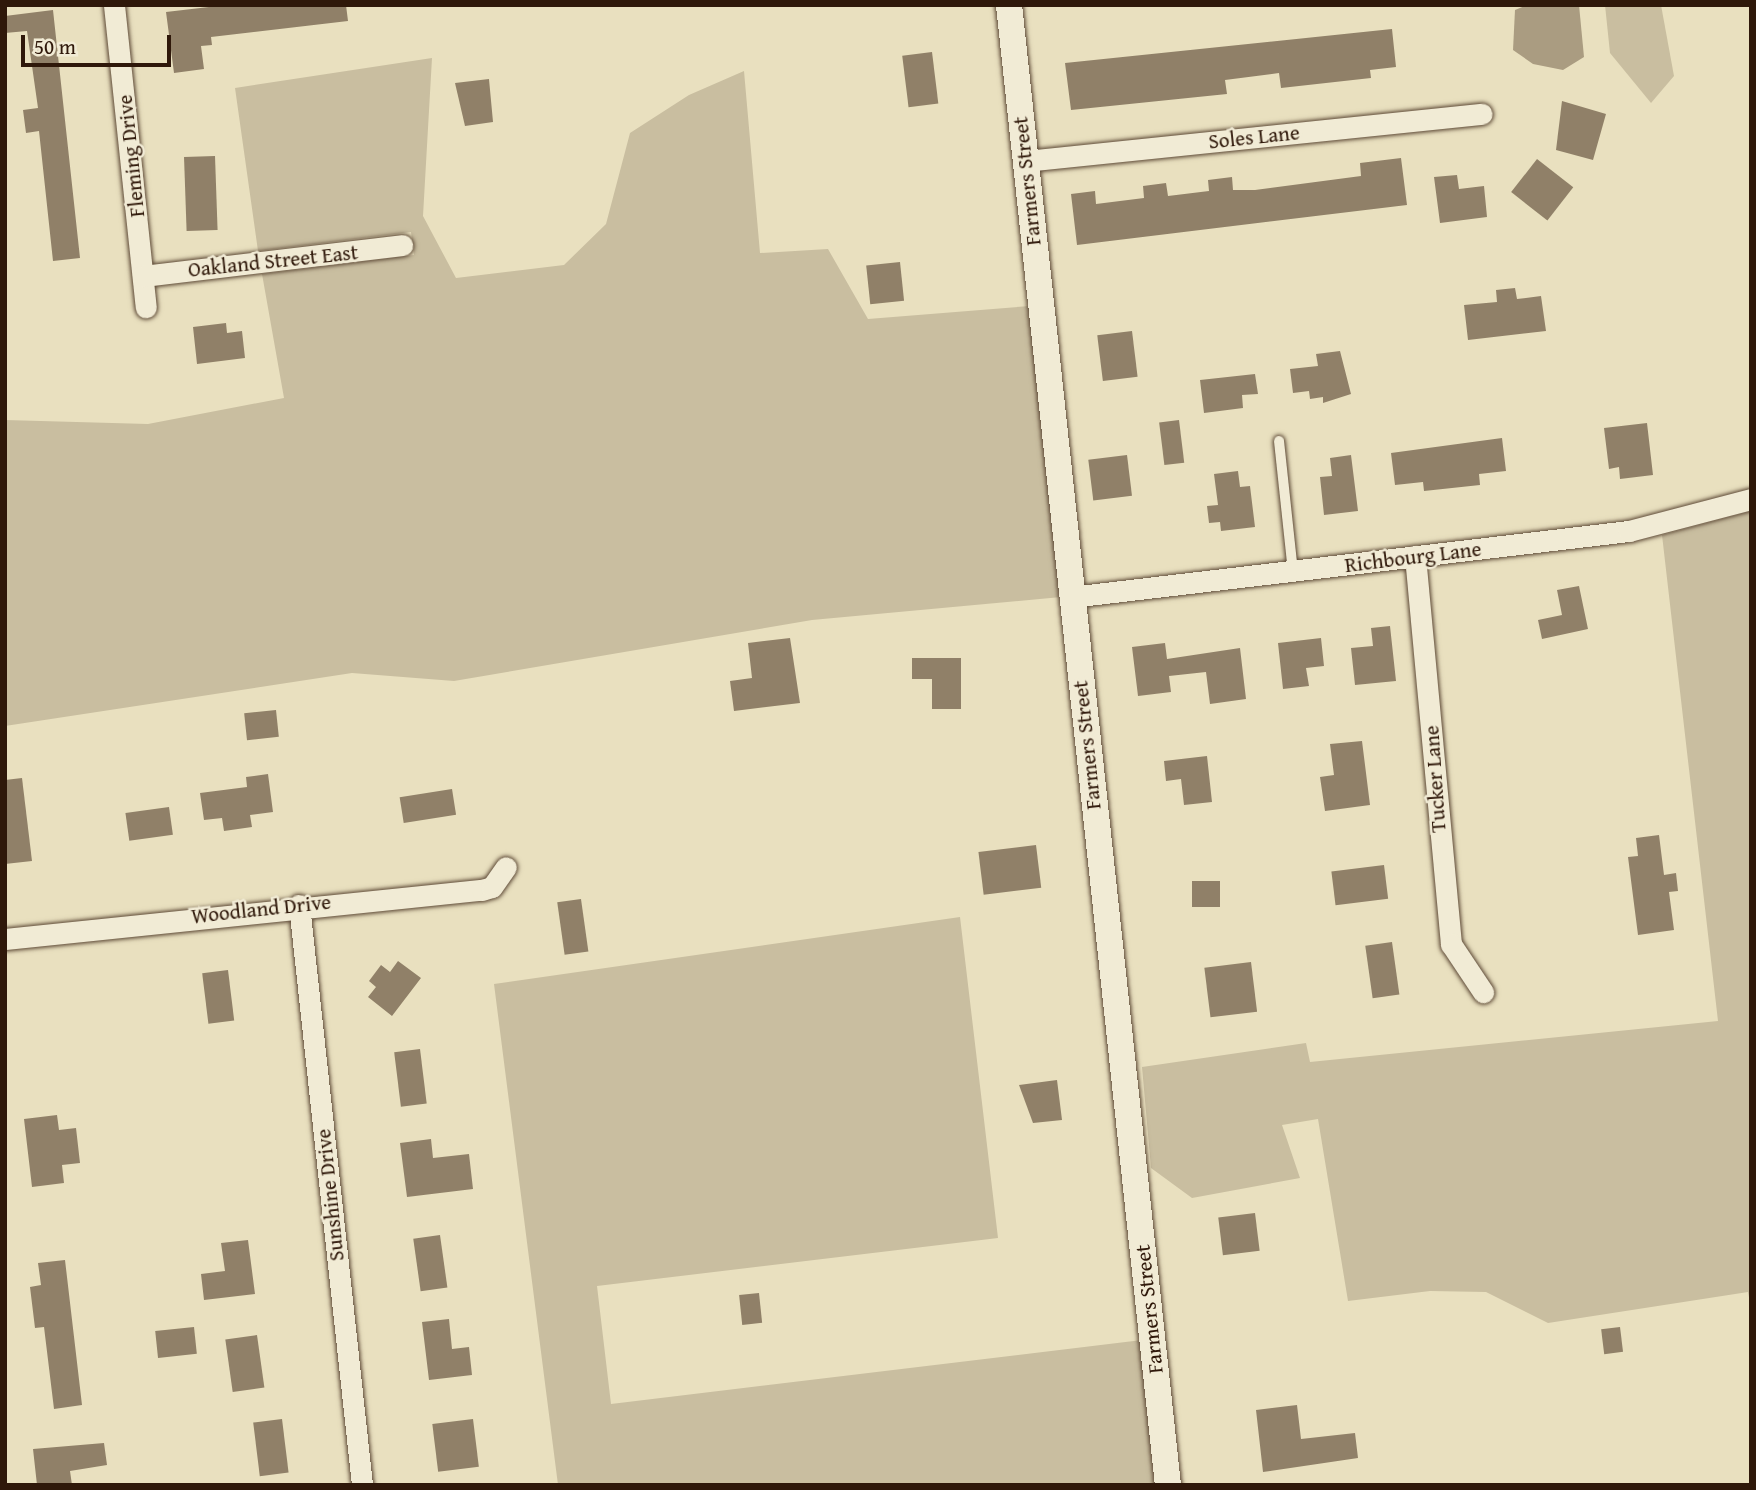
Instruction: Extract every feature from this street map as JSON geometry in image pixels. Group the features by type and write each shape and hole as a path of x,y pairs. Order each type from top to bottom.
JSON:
{"street":[{"name":"Fleming Drive","path":"114,5 146,307"},
{"name":"Farmers Street","path":"1009,5 1168,1485"},
{"name":"Soles Lane","path":"1025,161 1482,114"},
{"name":"Oakland Street East","path":"143,276 402,245"},
{"name":"Richbourg Lane","path":"1071,597 1629,531 1751,499"},
{"name":"Tucker Lane","path":"1415,556 1447,921 1459,965 1483,992"},
{"name":"Woodland Drive","path":"5,939 299,905 482,890 506,867"},
{"name":"Sunshine Drive","path":"299,905 362,1485"}],"lane":[{"path":"1279,441 1293,572"}],"shaded area":[{"path":"1527,5 1579,5 1584,57 1563,70 1533,64 1513,50 1515,10"},
{"path":"1605,5 1661,5 1674,76 1651,103 1610,53"},
{"path":"432,58 423,216 456,278 564,265 606,224 630,133 689,95 744,71 760,253 828,249 868,319 1030,306 1061,597 812,620 454,681 352,673 5,726 5,420 148,424 284,398 262,274 414,255 411,232 258,251 235,88"},
{"path":"1751,511 1751,1308 1748,1292 1548,1323 1486,1292 1430,1291 1348,1301 1318,1119 1282,1125 1300,1178 1192,1198 1151,1168 1142,1067 1306,1043 1310,1062 1718,1021 1662,535"},
{"path":"960,917 998,1238 597,1286 611,1404 1142,1340 1158,1485 558,1485 494,984"}],"building":[{"path":"226,5 346,5 348,21 211,37 212,45 201,46 204,69 174,73 166,12"},
{"path":"53,10 80,258 53,261 39,131 26,133 23,110 38,108 27,31 5,33 5,16"},
{"path":"1392,29 1396,67 1370,70 1371,78 1281,88 1279,73 1225,80 1227,94 1071,110 1065,63"},
{"path":"932,52 938,104 909,107 902,56"},
{"path":"489,79 493,122 465,126 455,83"},
{"path":"1562,101 1606,114 1593,160 1556,150"},
{"path":"215,156 218,230 187,231 184,157"},
{"path":"1401,158 1407,205 1077,245 1071,194 1095,191 1096,204 1144,198 1143,186 1166,183 1168,196 1209,191 1208,180 1232,177 1233,190 1255,190 1361,176 1360,163"},
{"path":"1537,159 1573,187 1547,220 1511,192"},
{"path":"1457,175 1459,189 1484,186 1487,217 1440,223 1434,177"},
{"path":"900,262 904,301 870,304 866,266"},
{"path":"1515,288 1517,299 1541,296 1546,331 1468,340 1464,305 1497,302 1496,290"},
{"path":"226,323 227,333 242,331 245,358 197,364 193,327"},
{"path":"1132,331 1138,377 1103,381 1097,335"},
{"path":"1340,351 1351,394 1323,403 1323,397 1310,399 1309,391 1293,393 1290,369 1318,366 1316,354"},
{"path":"1255,374 1258,394 1242,395 1243,408 1204,413 1200,380"},
{"path":"1179,420 1184,463 1164,465 1159,422"},
{"path":"1647,423 1653,475 1620,479 1619,467 1609,469 1604,428"},
{"path":"1502,438 1506,471 1479,474 1480,485 1424,491 1423,482 1395,485 1391,453"},
{"path":"1127,455 1132,496 1093,500 1088,460"},
{"path":"1351,455 1358,511 1324,515 1320,477 1332,476 1330,458"},
{"path":"1238,471 1240,487 1250,486 1255,527 1221,531 1220,522 1209,523 1207,506 1218,505 1214,474"},
{"path":"1579,586 1588,629 1542,639 1538,620 1562,615 1557,590"},
{"path":"1390,626 1396,681 1355,685 1351,648 1373,646 1371,628"},
{"path":"790,638 800,703 734,711 730,681 752,678 748,643"},
{"path":"1321,638 1324,666 1306,668 1309,686 1283,689 1278,643"},
{"path":"1165,643 1167,659 1240,648 1246,699 1210,704 1206,672 1169,676 1171,692 1138,696 1132,647"},
{"path":"912,658 961,658 961,709 932,709 932,679 912,679"},
{"path":"276,710 279,737 247,740 244,713"},
{"path":"1362,741 1370,805 1325,811 1320,777 1334,775 1330,744"},
{"path":"1207,756 1212,802 1184,805 1181,779 1166,781 1164,761"},
{"path":"268,774 273,812 250,815 252,827 224,831 222,818 204,820 200,793 247,787 246,777"},
{"path":"22,778 32,861 5,864 5,780"},
{"path":"452,789 456,815 404,823 400,797"},
{"path":"169,807 173,835 129,841 125,813"},
{"path":"1659,835 1664,875 1676,873 1678,891 1669,892 1674,930 1638,935 1628,857 1638,856 1636,838"},
{"path":"1036,845 1041,888 984,895 978,852"},
{"path":"1384,865 1388,899 1336,905 1331,871"},
{"path":"1192,881 1220,881 1220,907 1192,907"},
{"path":"581,899 588,951 565,955 557,902"},
{"path":"1392,942 1399,994 1373,998 1365,946"},
{"path":"398,961 421,978 392,1016 368,997 376,987 369,981 381,965 390,972"},
{"path":"1251,962 1257,1012 1210,1017 1204,968"},
{"path":"228,970 234,1021 208,1024 202,973"},
{"path":"420,1049 427,1104 401,1107 394,1052"},
{"path":"1057,1080 1062,1120 1033,1123 1019,1085"},
{"path":"57,1115 59,1130 76,1128 80,1163 62,1165 64,1183 32,1187 24,1119"},
{"path":"431,1139 433,1158 469,1154 473,1189 407,1197 400,1143"},
{"path":"1255,1213 1260,1251 1223,1255 1218,1218"},
{"path":"440,1235 447,1287 421,1291 413,1239"},
{"path":"248,1240 255,1294 204,1300 201,1274 225,1271 221,1243"},
{"path":"65,1260 82,1405 54,1409 44,1327 35,1328 30,1287 41,1285 38,1263"},
{"path":"759,1293 762,1323 742,1325 739,1295"},
{"path":"449,1319 452,1349 469,1347 472,1375 429,1380 422,1322"},
{"path":"194,1327 197,1354 158,1358 155,1331"},
{"path":"1620,1327 1623,1352 1604,1354 1601,1329"},
{"path":"257,1335 264,1387 233,1392 225,1339"},
{"path":"1297,1405 1301,1439 1355,1433 1358,1458 1263,1472 1256,1410"},
{"path":"282,1419 289,1473 260,1476 253,1423"},
{"path":"473,1419 479,1467 438,1472 432,1424"},
{"path":"104,1443 107,1465 70,1471 72,1485 37,1485 33,1449"}]}
